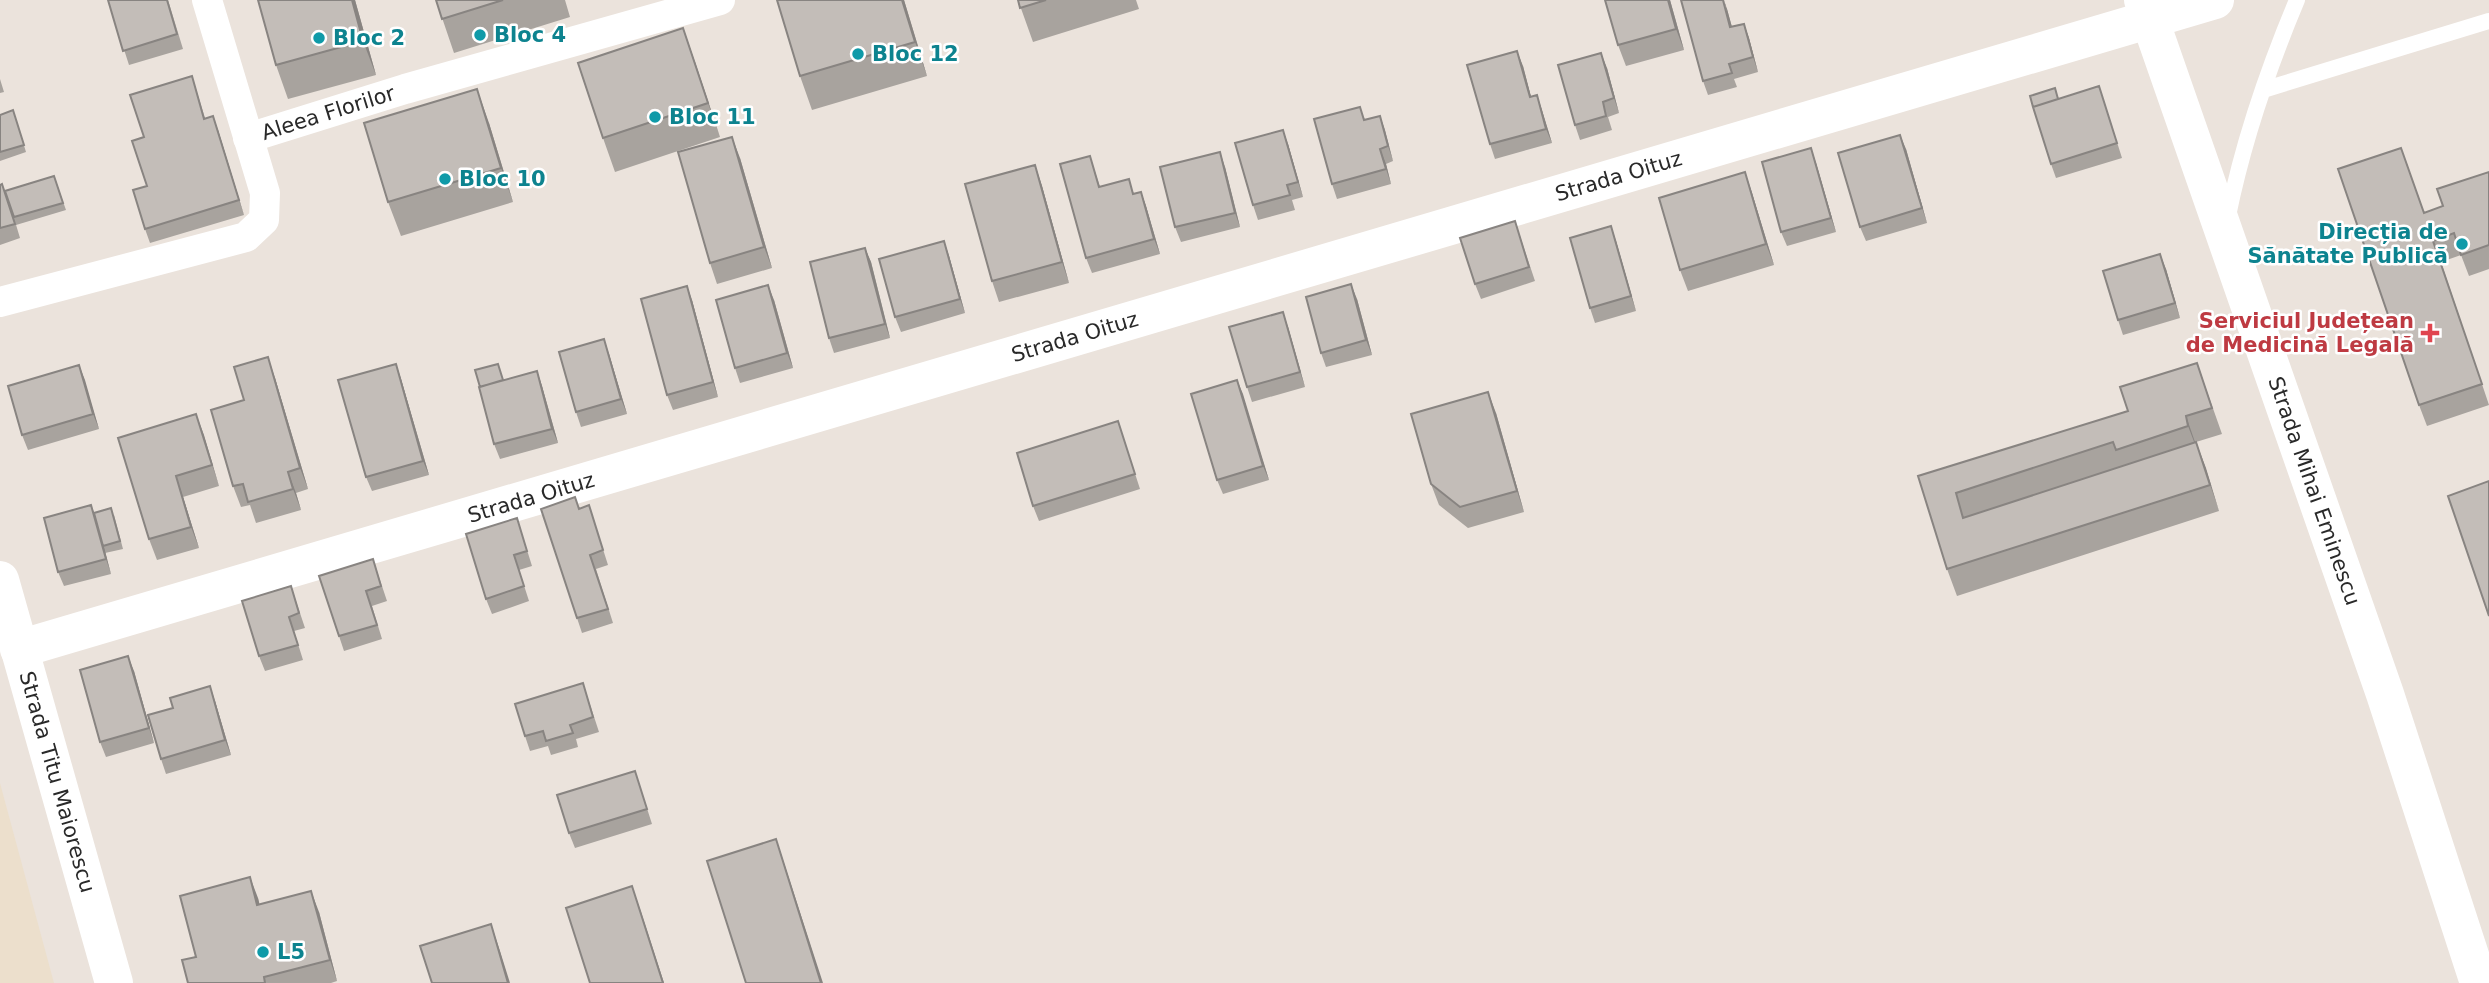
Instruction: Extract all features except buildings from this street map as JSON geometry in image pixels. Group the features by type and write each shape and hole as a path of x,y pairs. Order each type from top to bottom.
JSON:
{"main road":[{"name":"Strada Oituz","path":"10,652 2147,10 2214,0"},
{"name":"Strada Mihai Eminescu","path":"2147,10 2385,694 2479,983"},
{"name":"Strada Titu Maiorescu","path":"0,580 10,652 114,983"}],"street":[{"path":"207,0 248,138"},
{"name":"Aleea Florilor","path":"0,303 246,237 264,220 265,193 248,138 405,89 720,0"}],"lane":[{"path":"2224,235 2237,172 2263,90 2297,0"},
{"path":"2263,90 2489,21"}],"shaded area":[{"path":"0,783 54,983 0,983"}],"place":[{"name":"Bloc 4","path":"480,35"},
{"name":"Bloc 2","path":"319,38"},
{"name":"Bloc 12","path":"858,54"},
{"name":"Bloc 11","path":"655,117"},
{"name":"Bloc 10","path":"445,179"},
{"name":"Direcția de Sănătate Publică","path":"2462,244"},
{"name":"Serviciul Județean de Medicină Legală","path":"2430,333"},
{"name":"L5","path":"263,952"}]}
